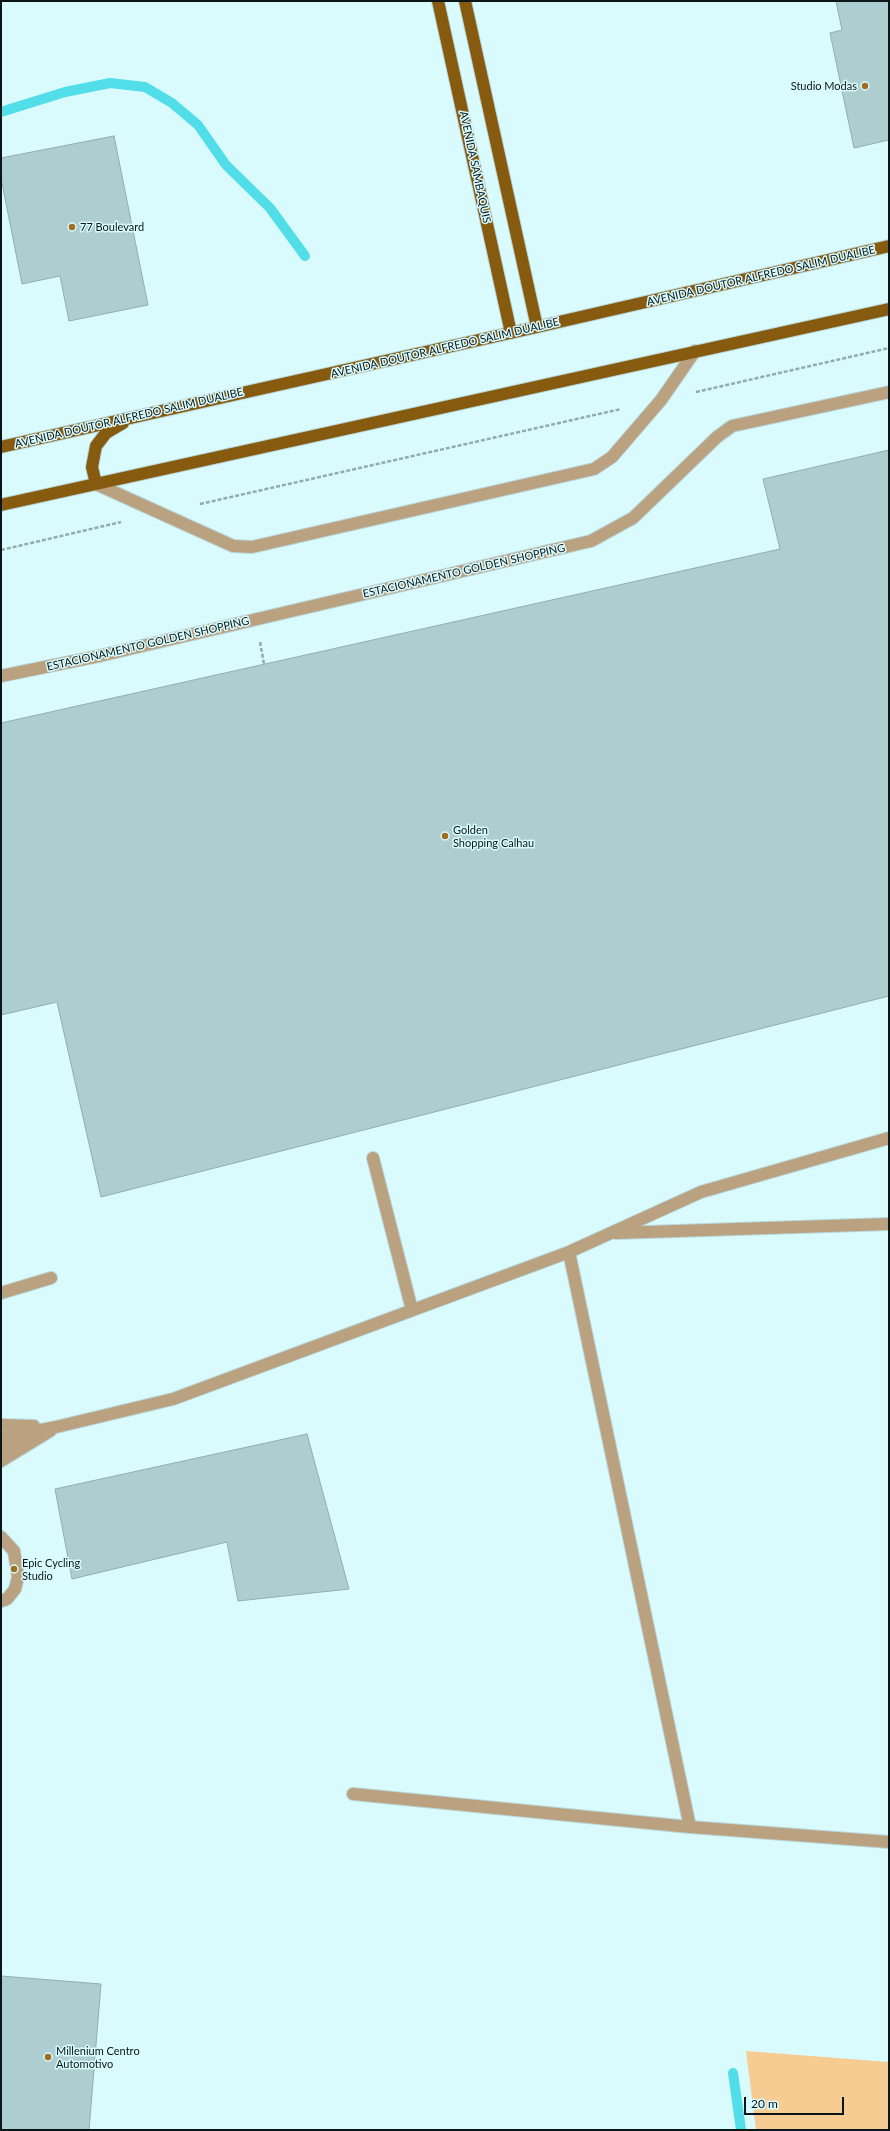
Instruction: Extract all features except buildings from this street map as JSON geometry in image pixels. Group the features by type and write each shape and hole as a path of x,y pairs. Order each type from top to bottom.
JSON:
{"main road":[{"name":"AVENIDA SAMBAQUIS","path":"438,1 511,333"},
{"path":"465,1 537,328"},
{"name":"AVENIDA DOUTOR ALFREDO SALIM DUALIBE","path":"1,447 537,328 889,246"},
{"path":"1,504 889,309"},
{"path":"96,484 92,467 96,446 106,433 137,416"}],"street":[{"path":"96,484 159,514 233,546 252,547 594,468 612,457 661,400 695,351"},
{"name":"ESTACIONAMENTO GOLDEN SHOPPING","path":"1,676 99,656 591,541 633,518 716,436 732,426 889,392"},
{"path":"1,1438 56,1427 173,1399 569,1252 701,1192 889,1138"},
{"path":"373,1158 412,1310"},
{"path":"610,1234 889,1224"},
{"path":"569,1252 690,1827"},
{"path":"1,1293 51,1278"},
{"path":"1,1425 56,1427"},
{"path":"1,1448 56,1427"},
{"path":"1,1461 56,1427"},
{"path":"1,1537 14,1551 18,1577 15,1589 7,1599 1,1601"},
{"path":"353,1794 690,1827 889,1842"}],"path":[{"path":"661,400 889,348"},
{"path":"198,505 622,409"},
{"path":"1,550 159,514"}],"shaded area":[{"path":"746,2051 889,2062 889,2130 756,2130"}],"waterway":[{"path":"1,112 65,92 110,83 145,87 172,103 198,125 226,165 270,208 305,256"},
{"path":"733,2073 741,2130"}],"place":[{"name":"Studio Modas","path":"865,86"},
{"name":"77 Boulevard","path":"72,227"},
{"name":"Golden Shopping Calhau","path":"445,836"},
{"name":"Epic Cycling Studio","path":"14,1569"},
{"name":"Millenium Centro Automotivo","path":"48,2057"}]}
